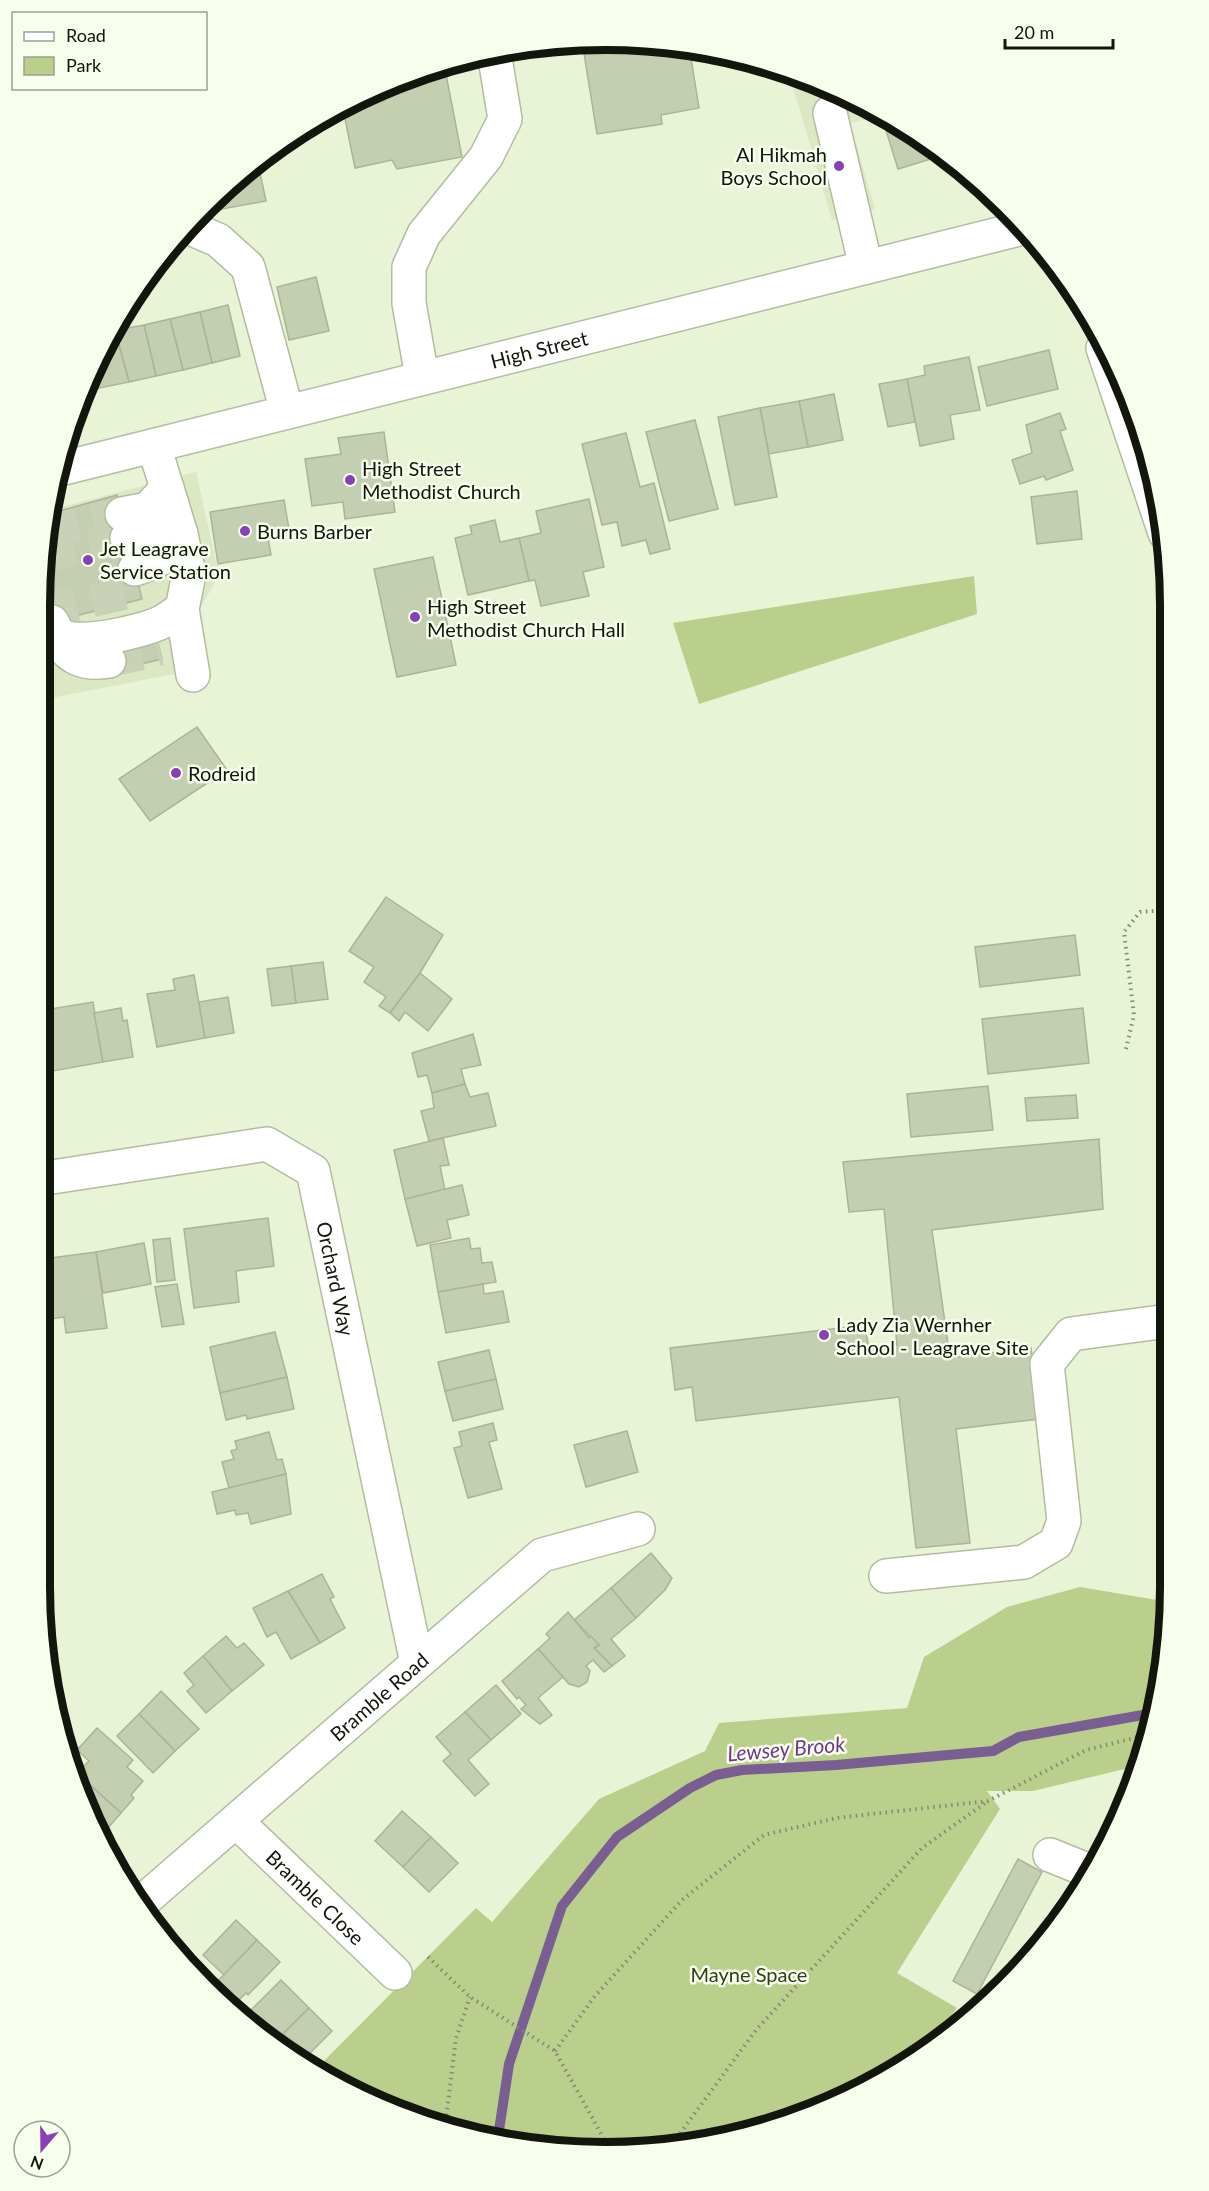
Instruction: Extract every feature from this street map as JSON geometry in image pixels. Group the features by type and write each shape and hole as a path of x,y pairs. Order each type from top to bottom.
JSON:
{"street":[{"path":"422,377 409,303 409,267 424,234 486,157 505,118 495,60"},
{"path":"830,113 866,267"},
{"path":"195,230 218,240 248,267 287,412"},
{"name":"High Street","path":"67,467 1014,230"},
{"path":"1123,408 1141,462"},
{"path":"154,446 189,574 176,630 193,675"},
{"path":"124,526 148,509 176,521"},
{"path":"138,580 155,563 169,554 177,543 176,521"},
{"path":"109,661 96,663 73,657 60,642 55,628 71,639 136,632 162,622 176,630"},
{"name":"Orchard Way","path":"50,1177 267,1144 313,1171 417,1663"},
{"path":"886,1576 1024,1562 1056,1543 1064,1521 1047,1364 1071,1334 1160,1322"},
{"name":"Bramble Road","path":"146,1899 542,1555 638,1529"},
{"name":"Bramble Close","path":"236,1821 396,1973"},
{"path":"1050,1855 1082,1868"}],"path":[{"path":"1126,1049 1134,1015 1124,932 1140,912 1160,910"},
{"path":"678,2137 756,2030 922,1848 988,1801 1086,1750 1139,1737"},
{"path":"555,2051 595,1996 682,1900 765,1835 836,1818 988,1801"},
{"path":"446,2118 456,2038 470,1997 555,2051 606,2142"}],"shaded area":[{"name":"Al Hikmah Boys School","path":"792,82 867,116 868,119 850,123 875,209 832,220"},
{"path":"196,472 219,575 197,614 210,667 51,698 50,704 51,568 58,508"}],"green space":[{"path":"974,576 977,614 699,704 673,623"},
{"name":"Mayne Space","path":"1080,1587 1159,1600 1155,1659 1149,1695 1129,1768 1033,1791 987,1791 1000,1809 897,1973 957,2008 942,2027 913,2048 850,2084 817,2099 748,2123 677,2137 604,2142 532,2137 461,2123 392,2099 321,2064 476,1908 492,1922 599,1799 705,1751 719,1723 907,1708 924,1657 1007,1607"}],"building":[{"path":"584,51 641,51 691,56 699,108 661,115 662,124 597,134"},
{"path":"446,73 462,157 397,169 392,160 355,168 344,115 363,105 384,101 383,96"},
{"path":"884,126 934,158 898,169"},
{"path":"259,170 266,201 217,210 217,208"},
{"path":"316,277 329,331 289,340 277,287"},
{"path":"228,305 240,356 212,363 200,312"},
{"path":"200,312 212,363 183,370 170,319"},
{"path":"170,319 183,370 156,376 144,325"},
{"path":"144,325 156,376 129,382 117,339 123,329"},
{"path":"117,339 129,382 93,389"},
{"path":"1049,350 1058,389 987,406 978,367"},
{"path":"969,357 980,410 950,415 954,439 920,446 907,379 925,375 924,366"},
{"path":"907,379 915,422 888,427 879,384"},
{"path":"834,394 843,440 808,447 799,401"},
{"path":"799,401 808,447 769,454 760,408"},
{"path":"760,408 777,497 735,505 718,417"},
{"path":"1060,413 1066,429 1060,431 1073,470 1046,480 1044,476 1020,484 1012,460 1032,453 1026,425"},
{"path":"695,420 718,509 669,521 646,432"},
{"name":"High Street Methodist Church","path":"384,432 395,512 345,519 343,502 312,506 305,459 341,454 338,438"},
{"path":"626,433 640,487 654,483 670,549 650,554 646,540 622,546 617,522 602,525 582,444"},
{"path":"1077,491 1082,539 1037,544 1031,497"},
{"name":"Jet Leagrave Service Station","path":"117,495 142,599 50,622 51,568 57,512"},
{"path":"589,499 604,567 583,572 589,596 541,606 535,580 529,581 519,538 541,533 536,511"},
{"name":"Burns Barber","path":"284,500 289,529 267,532 271,555 218,564 210,512"},
{"path":"495,520 500,542 519,538 529,581 468,595 455,538 472,534 470,526"},
{"name":"High Street Methodist Church Hall","path":"433,557 456,665 397,677 374,569"},
{"path":"156,635 162,659 112,671 106,647"},
{"name":"Rodreid","path":"197,727 227,770 150,821 119,779"},
{"path":"386,897 443,935 420,973 390,1013 379,1006 386,997 364,982 374,967 349,951"},
{"path":"1075,935 1080,975 980,987 975,947"},
{"path":"323,962 328,999 296,1003 291,966"},
{"path":"291,966 296,1003 272,1006 267,969"},
{"path":"420,973 452,999 428,1031 405,1012 399,1021 390,1013"},
{"path":"194,975 205,1038 157,1047 147,994 175,990 173,979"},
{"path":"228,997 234,1033 205,1038 199,1002"},
{"path":"93,1002 103,1062 53,1071 50,1052 50,1032 53,1032 50,1009"},
{"path":"121,1008 123,1021 127,1020 133,1057 103,1062 94,1013"},
{"path":"1083,1008 1089,1063 988,1074 982,1019"},
{"path":"473,1034 481,1065 461,1069 465,1084 432,1093 427,1075 418,1077 412,1053"},
{"path":"50,1052 53,1071 50,1071"},
{"path":"465,1084 470,1097 488,1093 496,1126 429,1141 421,1111 434,1108 432,1093"},
{"path":"988,1086 993,1130 911,1137 907,1094"},
{"path":"1076,1095 1078,1118 1027,1121 1025,1098"},
{"path":"443,1138 449,1165 440,1166 445,1190 405,1199 394,1150"},
{"name":"Lady Zia Wernher School - Leagrave Site","path":"1099,1139 1103,1209 932,1230 950,1358 1031,1348 1040,1419 956,1429 970,1543 916,1548 899,1397 696,1421 692,1387 675,1390 670,1348 865,1325 869,1349 897,1345 884,1209 849,1212 843,1162"},
{"path":"462,1185 469,1215 447,1220 451,1238 417,1246 405,1199"},
{"path":"268,1218 274,1266 236,1271 239,1302 194,1308 184,1229"},
{"path":"170,1238 175,1280 157,1282 153,1240"},
{"path":"469,1238 471,1249 480,1248 482,1263 492,1262 496,1282 438,1292 430,1245"},
{"path":"144,1243 151,1284 103,1293 96,1252"},
{"path":"96,1252 107,1328 66,1333 64,1317 51,1319 50,1258"},
{"path":"177,1284 184,1324 162,1327 155,1287"},
{"path":"483,1284 484,1294 503,1291 509,1322 446,1333 438,1292"},
{"path":"275,1332 287,1377 220,1393 210,1347"},
{"path":"489,1350 496,1379 445,1391 438,1362"},
{"path":"287,1377 294,1409 247,1419 246,1415 226,1420 220,1393"},
{"path":"496,1379 503,1409 453,1421 445,1391"},
{"path":"493,1423 497,1440 489,1442 502,1489 468,1498 454,1448 462,1446 459,1432"},
{"path":"627,1431 638,1472 586,1487 574,1445"},
{"path":"269,1432 277,1460 282,1459 286,1474 229,1488 222,1462 234,1459 231,1451 237,1449 235,1441"},
{"path":"286,1474 291,1514 251,1524 248,1513 236,1515 235,1510 217,1514 212,1492"},
{"path":"651,1553 672,1578 665,1590 636,1618 611,1588"},
{"path":"322,1574 334,1597 330,1599 345,1628 320,1643 288,1591"},
{"path":"611,1588 636,1618 611,1639 625,1656 612,1666 594,1648 599,1645 574,1620"},
{"path":"288,1591 320,1643 291,1659 276,1632 267,1637 253,1608"},
{"path":"568,1612 589,1638 591,1636 599,1645 594,1648 612,1666 604,1672 593,1660 586,1666 590,1671 587,1682 579,1687 569,1684 538,1649 550,1638 546,1634"},
{"path":"226,1636 237,1648 244,1643 264,1665 232,1691 203,1656"},
{"path":"538,1649 563,1677 538,1698 552,1715 540,1724 521,1709 526,1705 519,1697 517,1699 502,1681"},
{"path":"203,1656 232,1691 206,1713 187,1691 194,1685 184,1673"},
{"path":"496,1685 521,1714 491,1740 465,1712"},
{"path":"161,1691 199,1729 175,1751 139,1714"},
{"path":"465,1712 491,1740 468,1760 489,1784 475,1796 443,1761 451,1754 436,1737"},
{"path":"139,1714 175,1751 153,1773 117,1736"},
{"path":"97,1728 133,1760 127,1767 143,1781 131,1795 134,1798 121,1813 85,1780 81,1769 89,1761 77,1750"},
{"path":"85,1780 121,1813 108,1828 103,1823"},
{"path":"402,1811 431,1837 403,1867 375,1841"},
{"path":"431,1837 458,1863 429,1892 403,1867"},
{"path":"1018,1859 1042,1872 977,1994 953,1981"},
{"path":"236,1920 257,1940 224,1975 203,1955"},
{"path":"257,1940 280,1962 248,1995 246,1993 237,2002 216,1983"},
{"path":"281,1980 309,2008 280,2037 249,2012"},
{"path":"309,2008 332,2031 308,2055 280,2037"}],"waterway":[{"name":"Lewsey Brook","path":"499,2131 509,2064 562,1906 617,1837 690,1788 716,1775 742,1770 836,1765 993,1751 1019,1737 1144,1715"}],"tunnel":[{"path":"54,530 122,514"},
{"path":"52,554 127,538"},
{"path":"50,601 68,606 140,590"},
{"path":"109,661 160,649"}],"place":[{"name":"Al Hikmah Boys School","path":"839,166"},
{"name":"High Street Methodist Church","path":"350,480"},
{"name":"Burns Barber","path":"245,531"},
{"name":"Jet Leagrave Service Station","path":"88,560"},
{"name":"High Street Methodist Church Hall","path":"415,617"},
{"name":"Rodreid","path":"176,773"},
{"name":"Lady Zia Wernher School - Leagrave Site","path":"824,1335"}]}
